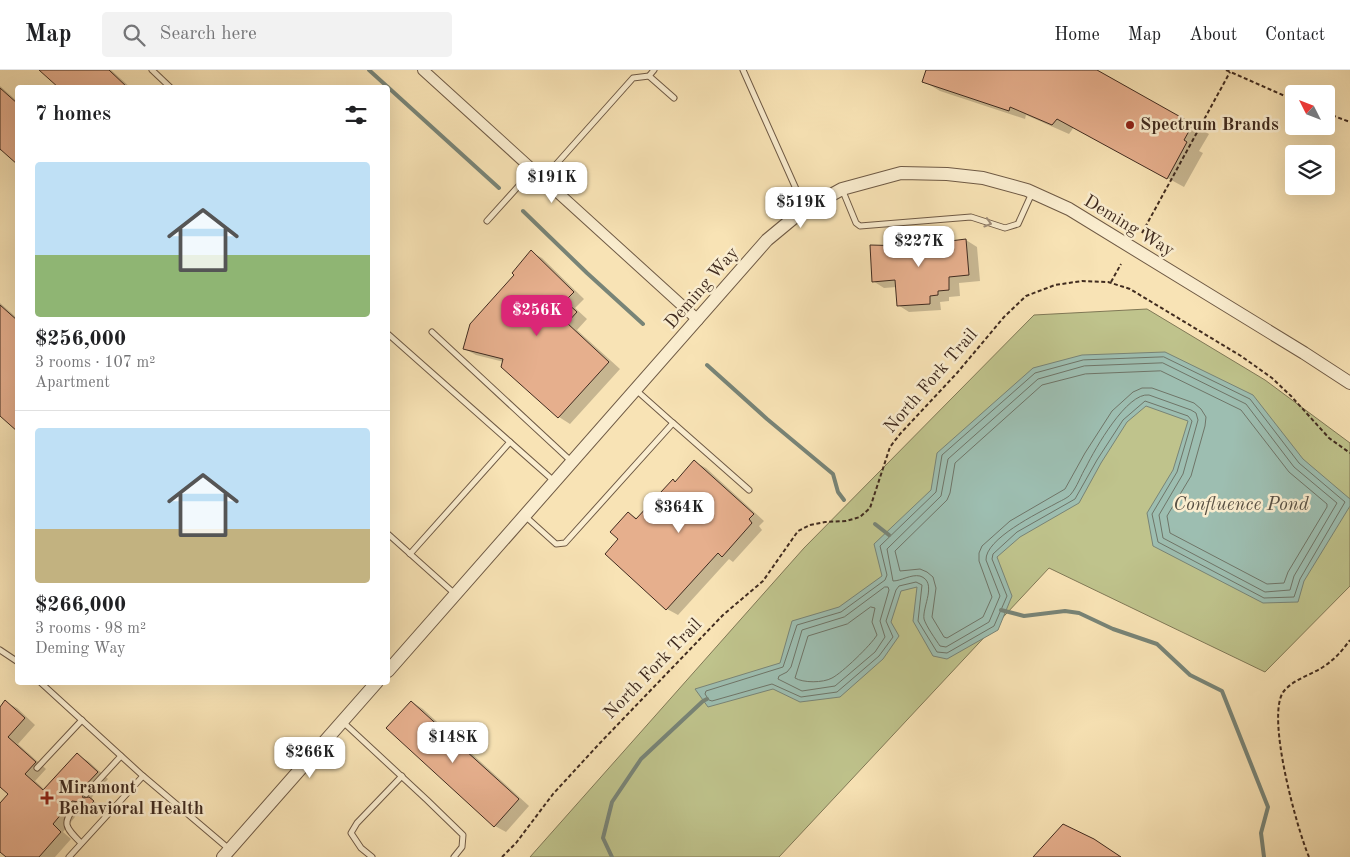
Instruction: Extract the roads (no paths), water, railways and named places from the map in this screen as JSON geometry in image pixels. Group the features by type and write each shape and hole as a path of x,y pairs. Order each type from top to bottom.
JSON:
{"street":[{"path":"423,70 698,320"},
{"name":"Deming Way","path":"390,669 767,240 805,209 842,189 901,173 947,174 983,178 1032,192 1068,209 1304,352 1350,383"},
{"path":"225,855 374,685"}],"lane":[{"path":"152,70 168,85"},
{"path":"543,179 633,78 649,76 654,70"},
{"path":"743,70 805,209"},
{"path":"649,76 674,98"},
{"path":"487,221 533,170"},
{"path":"842,189 854,220 860,226 971,218 1005,228 1013,227 1018,224 1032,192"},
{"path":"432,332 572,463"},
{"path":"390,336 555,482"},
{"path":"636,390 749,490"},
{"path":"525,516 556,544 565,543 673,423"},
{"path":"410,554 510,442"},
{"path":"390,536 455,594"},
{"path":"0,650 15,660"},
{"path":"43,685 143,776 225,855"},
{"path":"38,768 82,720"},
{"path":"342,722 463,835 462,847 454,857"},
{"path":"86,794 121,756"},
{"path":"69,857 143,776"},
{"path":"372,857 361,848 351,833 357,823 402,776"},
{"path":"77,805 68,815 66,824 69,831 81,843"}],"water":[{"name":"Confluence Pond","path":"1165,352 1253,395 1303,459 1350,499 1350,506 1304,581 1298,602 1263,603 1153,546 1147,513 1173,470 1188,421 1146,406 1127,422 1079,503 1020,537 997,557 1012,596 998,630 947,659 933,656 913,621 917,587 901,591 891,622 899,636 883,659 840,697 800,702 773,689 708,707 695,689 780,663 792,621 839,607 882,576 874,544 931,490 937,453 1033,368 1082,355"}],"waterway":[{"path":"369,70 386,85"},
{"path":"390,89 499,188"},
{"path":"523,211 643,324"},
{"path":"707,365 767,419 833,474 838,492 844,500"},
{"path":"875,524 889,535"},
{"path":"1001,610 1024,616 1065,611 1079,613 1113,629 1157,644 1190,675 1222,691 1268,807 1261,833 1264,857"},
{"path":"612,857 603,838 612,802 641,759 707,699"}],"place":[{"name":"Spectrum Brands","path":"1130,125"},
{"name":"Miramont Behavioral Health","path":"47,798"}]}
